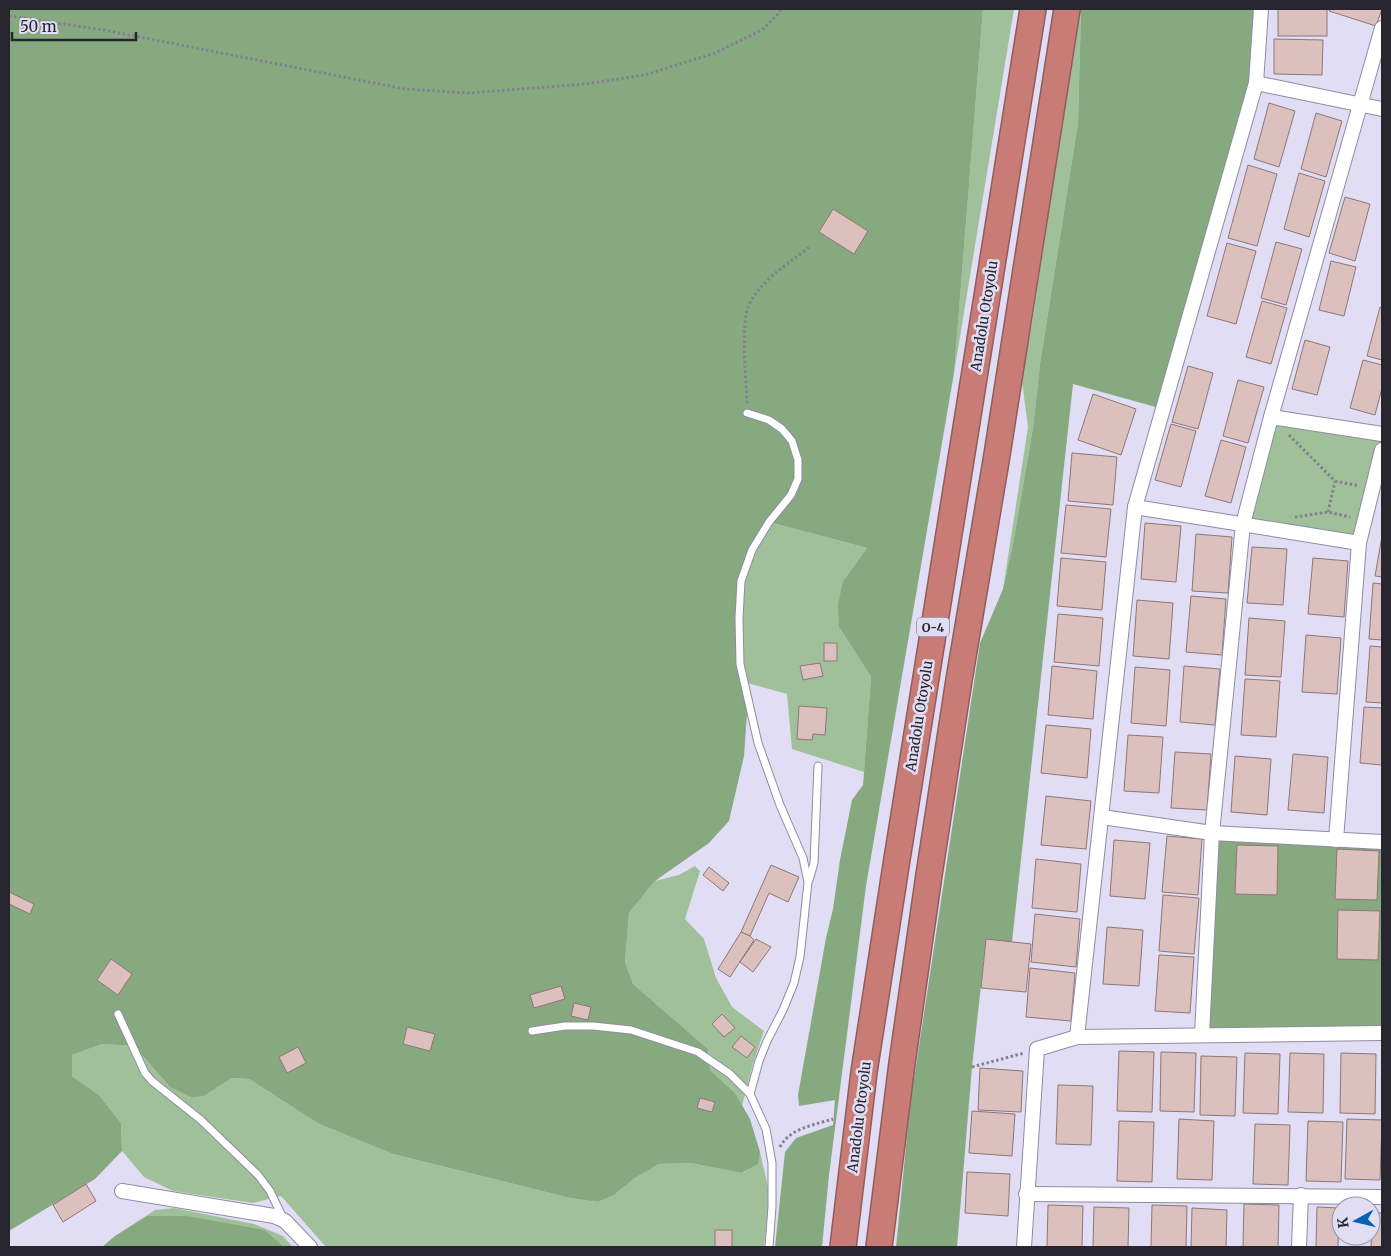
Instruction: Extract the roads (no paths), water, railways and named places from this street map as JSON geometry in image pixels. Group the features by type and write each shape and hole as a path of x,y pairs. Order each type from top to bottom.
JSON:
{"highway":[{"name":"Anadolu Otoyolu","path":"843,1247 864,1072 1033,9"},
{"name":"O-4","path":"879,1247 902,1063 936,826 1067,9"}],"street":[{"path":"1078,1038 1135,508 1256,83 1261,9"},
{"path":"1202,1035 1212,833 1244,524 1271,417 1382,28"},
{"path":"1256,83 1382,109"},
{"path":"1271,417 1382,434"},
{"path":"1336,840 1358,543 1382,450"},
{"path":"1135,508 1358,543"},
{"path":"1102,817 1212,833 1382,842"},
{"path":"1024,1247 1037,1049 1078,1038 1382,1033"},
{"path":"122,1191 274,1216 285,1221 310,1247"},
{"path":"1026,1194 1382,1197"},
{"path":"1299,1247 1301,1195"}],"lane":[{"path":"747,413 769,420 782,429 792,442 798,460 798,479 791,495 769,522 752,550 741,581 739,618 740,664 758,743 780,805 803,858 808,882"},
{"path":"750,1094 759,1061 794,983 800,957 808,882 814,863 818,766"},
{"path":"118,1014 145,1072 152,1081 201,1120 258,1175 270,1190 285,1221"},
{"path":"532,1032 565,1026 594,1026 631,1030 698,1052 730,1074 750,1094 766,1129 772,1163 772,1207 769,1247"}]}
